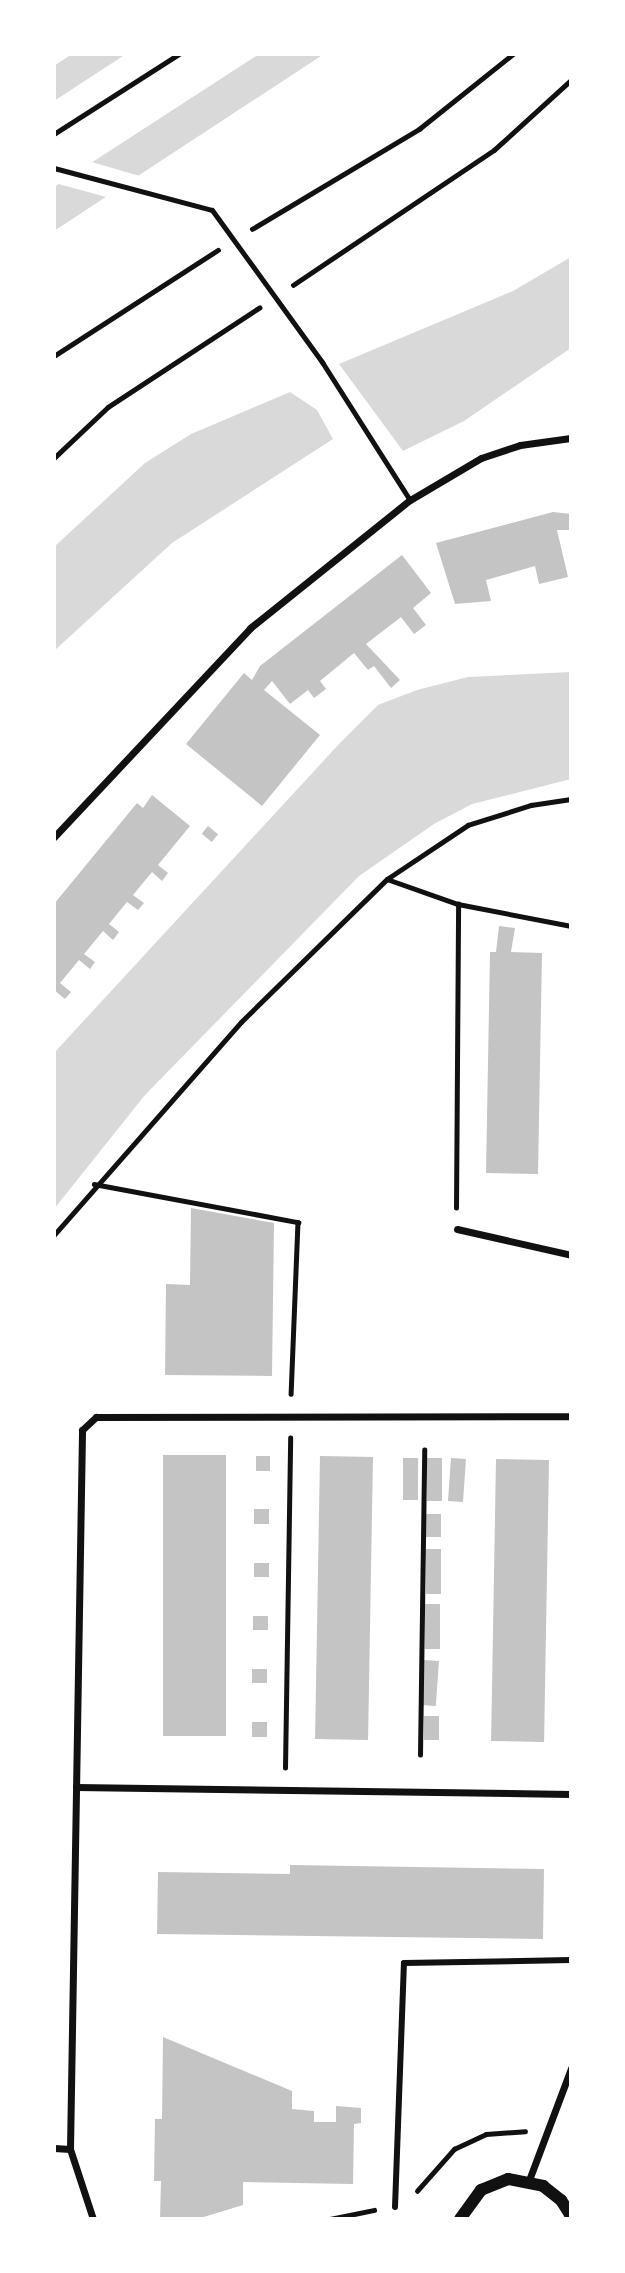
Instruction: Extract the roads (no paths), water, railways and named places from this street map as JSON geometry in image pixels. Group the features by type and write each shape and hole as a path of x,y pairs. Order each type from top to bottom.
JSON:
{"street":[{"path":"54,837 250,628 410,500 481,458 520,445 571,439"},
{"path":"457,1229 571,1255"},
{"path":"93,2219 70,2148 82,1430 96,1418 290,1415 571,1416"},
{"path":"76,1787 571,1794"},
{"path":"396,2207 404,1963 571,1960"},
{"path":"528,2180 571,2068"},
{"path":"54,2148 70,2148"},
{"path":"460,2219 474,2197 490,2185 508,2179 528,2180 550,2190 569,2209"}],"lane":[{"path":"54,168 212,210 322,362 410,500"}]}
